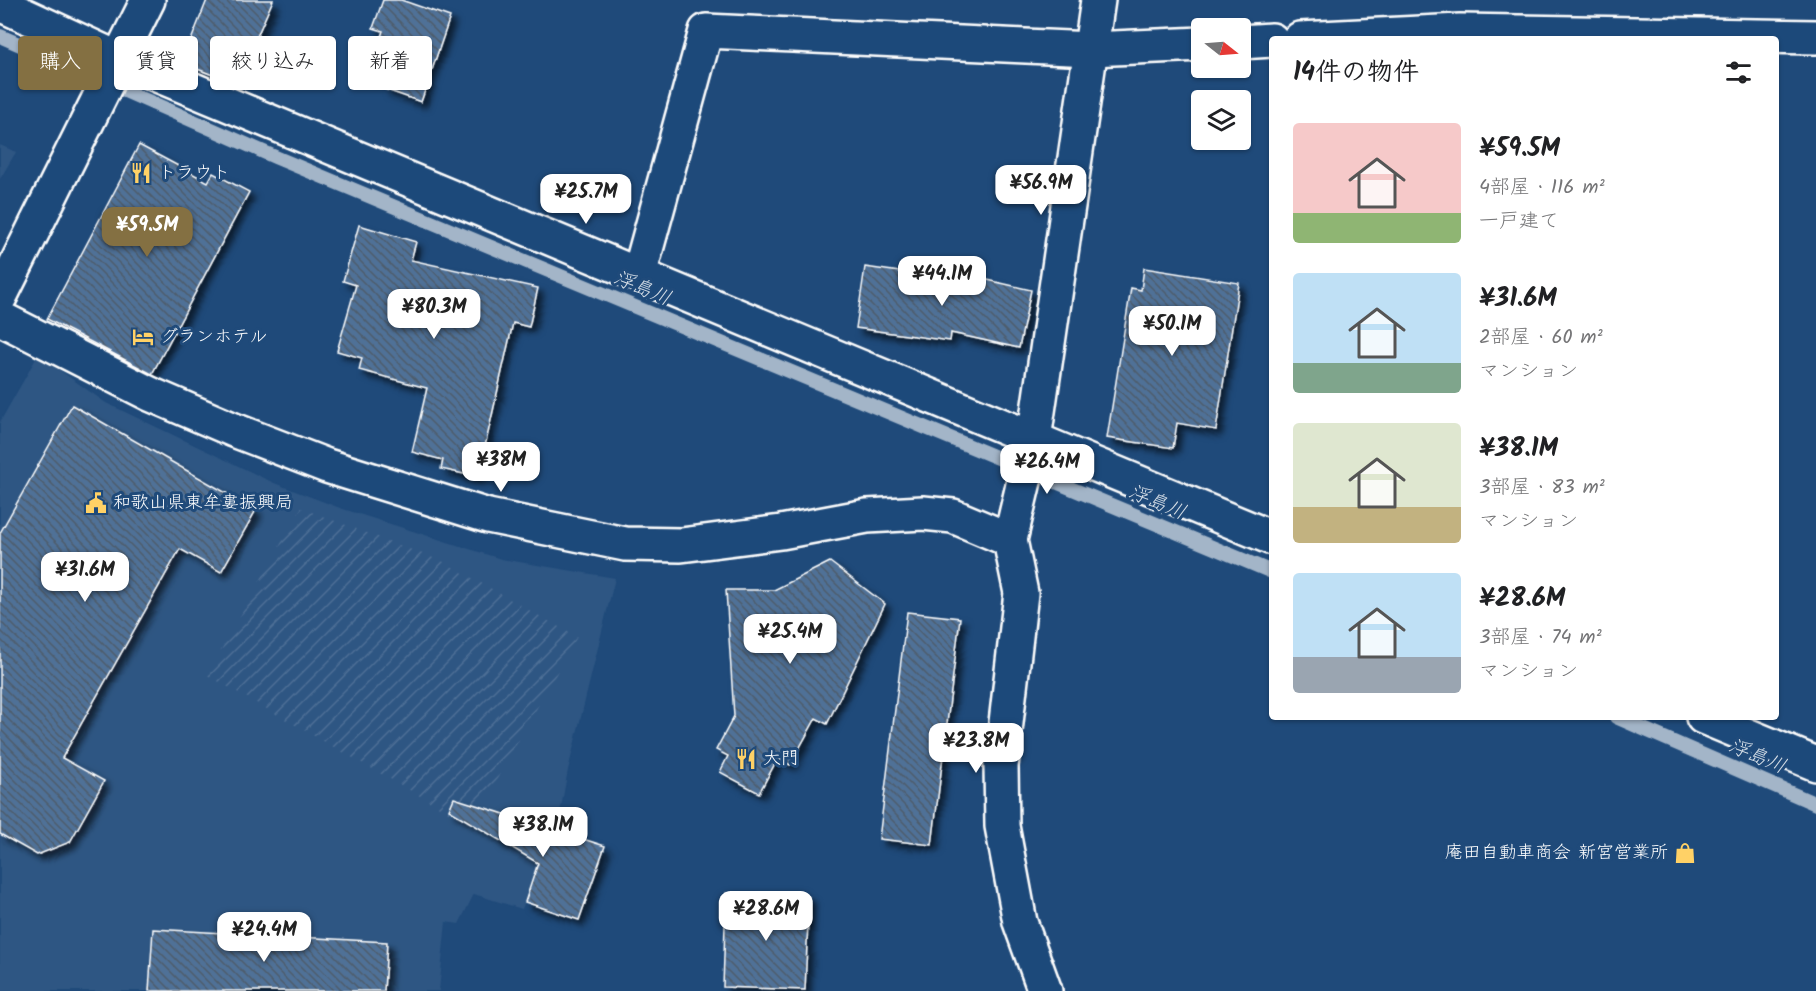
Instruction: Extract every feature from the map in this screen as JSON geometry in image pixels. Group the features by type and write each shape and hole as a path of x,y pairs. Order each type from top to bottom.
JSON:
{"street":[{"path":"130,36 148,0"},
{"path":"1045,991 1020,922 1002,826 1001,766 1021,593 1010,540 1034,439 1098,0"},
{"path":"0,4 114,57"},
{"path":"639,275 706,31 1091,49 1191,44"},
{"path":"1406,36 1460,31 1739,36"},
{"path":"1779,37 1816,37"},
{"path":"1251,41 1269,40"},
{"path":"0,297 114,69"},
{"path":"194,90 1269,537"},
{"path":"0,318 150,394 234,430 327,466 488,516 625,544 681,545 781,532 867,516 923,513 953,516 1010,540"},
{"path":"1710,720 1816,764"}],"shaded area":[{"path":"0,145 16,152 0,179"},
{"path":"38,355 106,403 274,483 340,508 501,559 615,578 568,770 557,829 550,828 522,909 474,894 459,924 446,922 439,991 0,991 0,422"},
{"path":"301,508 444,562 577,637 471,825 207,675"}],"building":[{"path":"207,0 273,0 257,36 210,36 210,74 198,69 198,36 193,36"},
{"path":"383,0 401,0 450,17 432,70 432,36 381,36 383,31 373,28"},
{"path":"387,90 425,90 421,102"},
{"path":"139,145 208,182 213,173 249,192 152,374 47,319"},
{"path":"359,225 416,242 411,260 538,288 529,327 513,323 478,477 441,469 443,460 412,452 427,388 359,370 362,358 337,351 356,285 343,281"},
{"path":"865,267 969,282 970,276 1031,290 1019,348 951,333 950,341 856,328"},
{"path":"1144,268 1239,283 1216,430 1177,423 1173,448 1107,438 1131,288 1141,290"},
{"path":"72,405 256,510 221,572 180,549 62,758 104,781 70,842 37,855 0,834 0,533"},
{"path":"830,562 885,604 827,724 816,718 790,765 778,758 759,793 720,772 728,756 716,750 734,716 726,590 774,590"},
{"path":"907,612 960,618 932,845 879,839"},
{"path":"454,798 605,846 579,920 525,902 538,863 449,810"},
{"path":"726,893 809,897 805,990 723,987"},
{"path":"153,929 387,942 384,991 149,991"}],"waterway":[{"name":"浮島川","path":"0,36 275,157 1269,571"},
{"name":"浮島川","path":"1623,720 1816,804"}],"place":[{"name":"トラウト","path":"141,173"},
{"name":"グランホテル","path":"143,337"},
{"name":"和歌山県東牟婁振興局","path":"96,503"},
{"name":"大門","path":"746,759"},
{"name":"庵田自動車商会 新宮営業所","path":"1685,853"}]}
